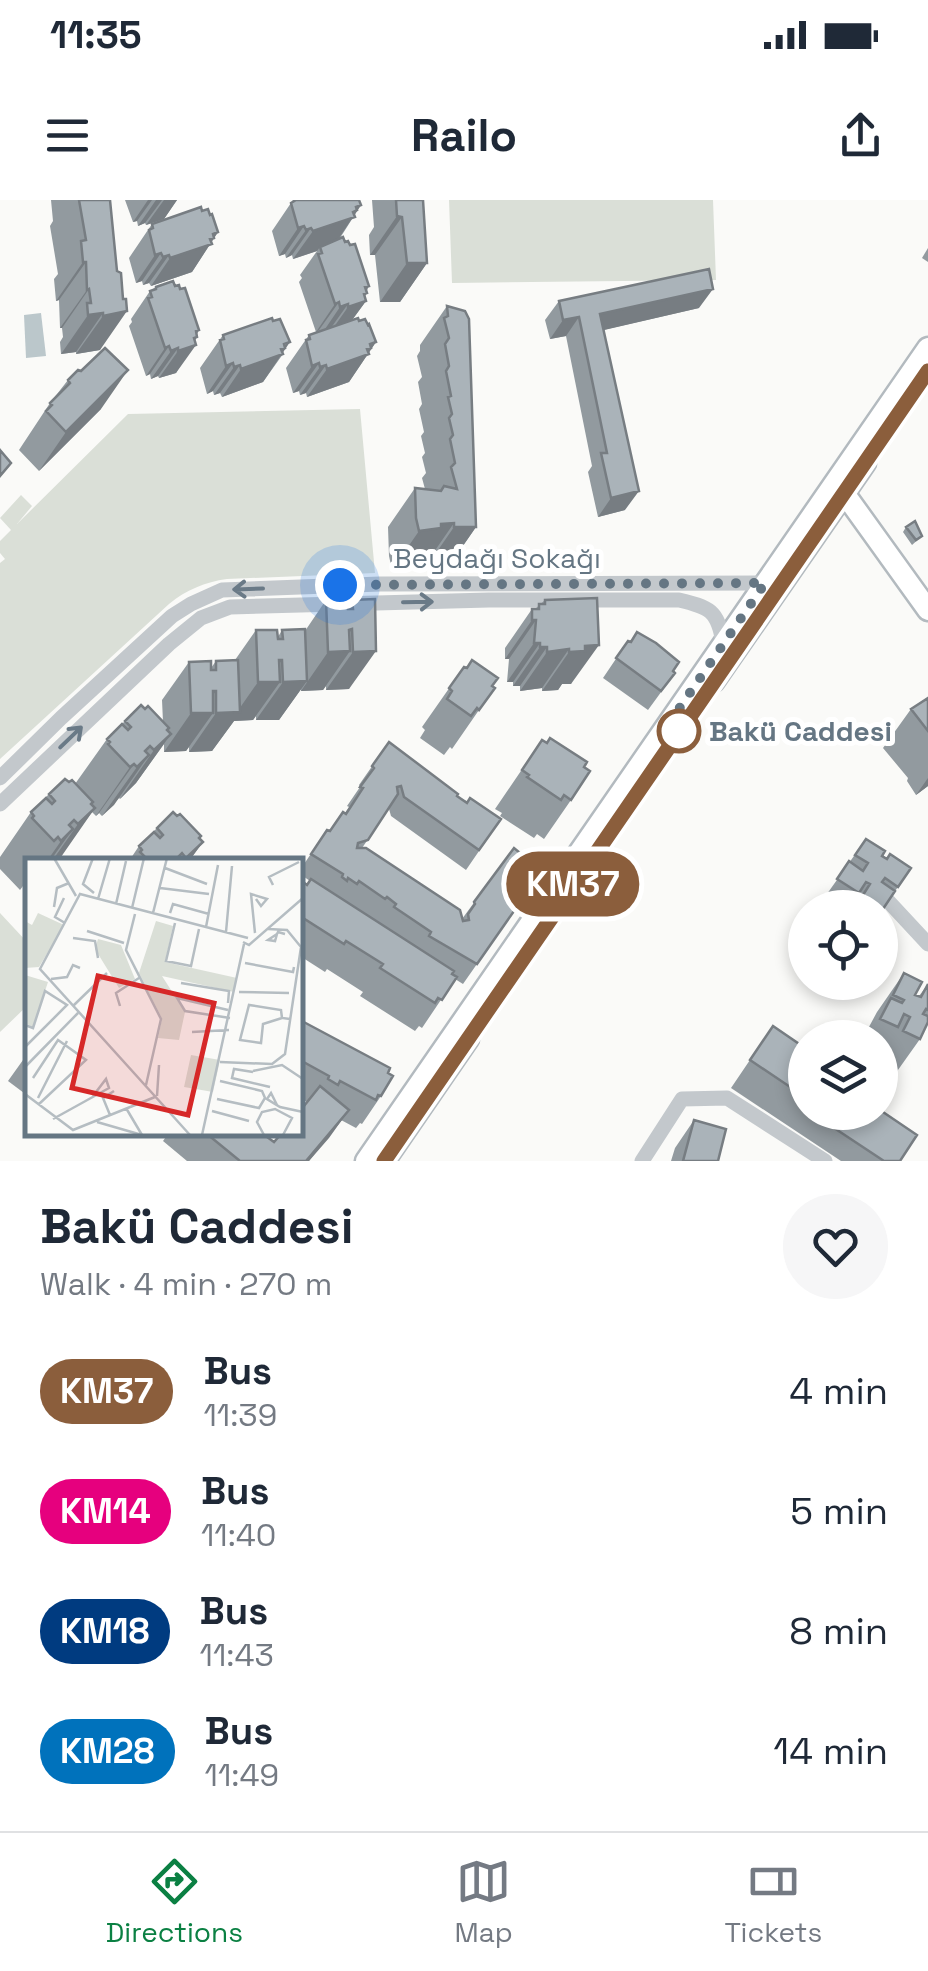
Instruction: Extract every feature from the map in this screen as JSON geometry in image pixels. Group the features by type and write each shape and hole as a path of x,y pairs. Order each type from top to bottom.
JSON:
{"main road":[{"path":"366,1161 928,348"},
{"path":"384,1161 928,371"},
{"path":"844,493 928,610"}],"street":[{"name":"Beydağı Sokağı","path":"0,778 172,616 222,590 399,584 765,583"},
{"name":"Beydağı Sokağı","path":"0,804 169,644 201,618 230,607 679,600 707,607 720,623 723,643"},
{"path":"864,877 928,944"},
{"path":"642,1161 682,1099 727,1098 826,1161"}],"shaded area":[{"path":"449,200 713,200 716,280 452,283"},
{"path":"41,313 46,356 26,358 24,315"},
{"path":"360,409 375,573 227,579 189,591 169,604 0,759 0,563 5,559 0,553 0,541 11,530 0,518 21,495 32,506 17,524 128,414"},
{"path":"0,913 25,940 25,1008 0,1032"}],"building":[{"path":"79,200 110,200 117,271 121,273 127,311 88,315 87,303 91,303 83,262 81,241 86,240"},
{"path":"359,200 361,205 353,212 355,217 313,231 304,226 298,228 291,203"},
{"path":"396,200 423,200 427,263 407,263"},
{"path":"201,207 212,214 218,232 210,239 212,244 170,258 161,253 155,255 149,230 152,224"},
{"path":"343,237 350,245 355,244 369,286 365,287 366,301 348,307 335,304 318,254 322,253 320,247"},
{"path":"709,269 713,289 600,314 639,491 611,498 601,453 607,453 579,317 563,320 559,301"},
{"path":"173,281 180,289 185,288 199,330 194,338 196,345 178,351 165,348 148,298 152,297 150,291"},
{"path":"447,306 465,311 469,319 476,527 454,527 454,523 419,531 415,488 457,489 451,467 455,463 446,371"},
{"path":"272,318 280,319 290,342 281,349 283,354 241,369 233,363 226,366 220,340 223,335"},
{"path":"358,318 369,324 376,342 367,349 369,354 327,369 319,363 312,366 306,340 309,335"},
{"path":"105,348 128,370 66,432 46,411 70,383 68,380"},
{"path":"0,450 11,463 0,476"},
{"path":"915,521 922,536 916,540 906,527"},
{"path":"597,598 599,645 585,646 585,651 547,652 547,647 534,643 536,620 532,620 532,609 539,609 539,604 545,604 545,600"},
{"path":"375,599 376,651 353,652 352,629 350,651 328,652 326,600 347,600 348,609 353,609 352,600"},
{"path":"305,629 307,681 283,682 279,660 280,682 258,682 256,630 277,630 278,639 283,639 282,630"},
{"path":"637,632 679,662 661,691 616,658"},
{"path":"238,660 240,712 216,713 213,691 213,713 191,713 189,662 211,661 211,670 216,670 216,661"},
{"path":"472,660 498,678 492,686 495,688 471,716 447,699 452,691 449,688"},
{"path":"928,698 928,731 911,709"},
{"path":"141,705 145,709 148,706 171,734 154,750 150,746 145,751 149,755 137,767 130,767 107,739 122,724 128,730 131,727 125,721"},
{"path":"550,738 587,762 584,767 590,771 571,800 564,795 561,800 522,770 542,740 547,743"},
{"path":"389,742 467,803 470,798 501,819 479,850 404,797 401,786 368,840 358,843 357,848 366,848 460,910 463,921 469,920 474,902 514,848 542,871 477,964 429,936 431,932 394,907 396,904 387,897 359,881 347,881 343,874 311,854 327,830 343,812 346,814"},
{"path":"65,779 72,780 95,808 78,824 74,820 69,825 73,829 61,841 58,837 54,841 31,812 46,798 52,804 55,801 49,794"},
{"path":"173,812 180,814 203,842 186,858 182,853 177,858 146,858 139,846 154,832 160,838 163,835 157,828"},
{"path":"866,839 885,851 882,856 887,859 890,854 911,868 898,887 885,878 882,882 894,890 866,890 870,884 866,882 861,890 854,890 837,879 849,861 863,871 868,863 855,855"},
{"path":"311,879 454,971 452,974 457,977 442,1000 438,998 435,1003 380,968 383,964 302,917 302,884 307,885"},
{"path":"904,973 922,982 915,995 921,997 928,984 928,1010 923,1014 928,1016 928,1022 920,1039 903,1031 910,1017 904,1014 898,1027 898,1020 880,1019 890,1000 904,1000 898,997"},
{"path":"302,1021 390,1068 388,1073 393,1076 376,1100 340,1081 338,1085 302,1061"},
{"path":"773,1026 788,1036 788,1086 750,1060"},
{"path":"320,1086 349,1110 306,1161 240,1161 209,1136 266,1136 274,1142 279,1136 302,1136 302,1108"},
{"path":"694,1120 726,1129 718,1161 683,1161"},
{"path":"898,1122 917,1135 900,1161 884,1161 837,1130 898,1130"}],"bus line":[{"name":"KM37","path":"384,1161 928,371"}],"place":[{"name":"Bakü Caddesi","path":"679,731"}],"route":[{"path":"340,585 765,583 670,722 679,731"}]}
